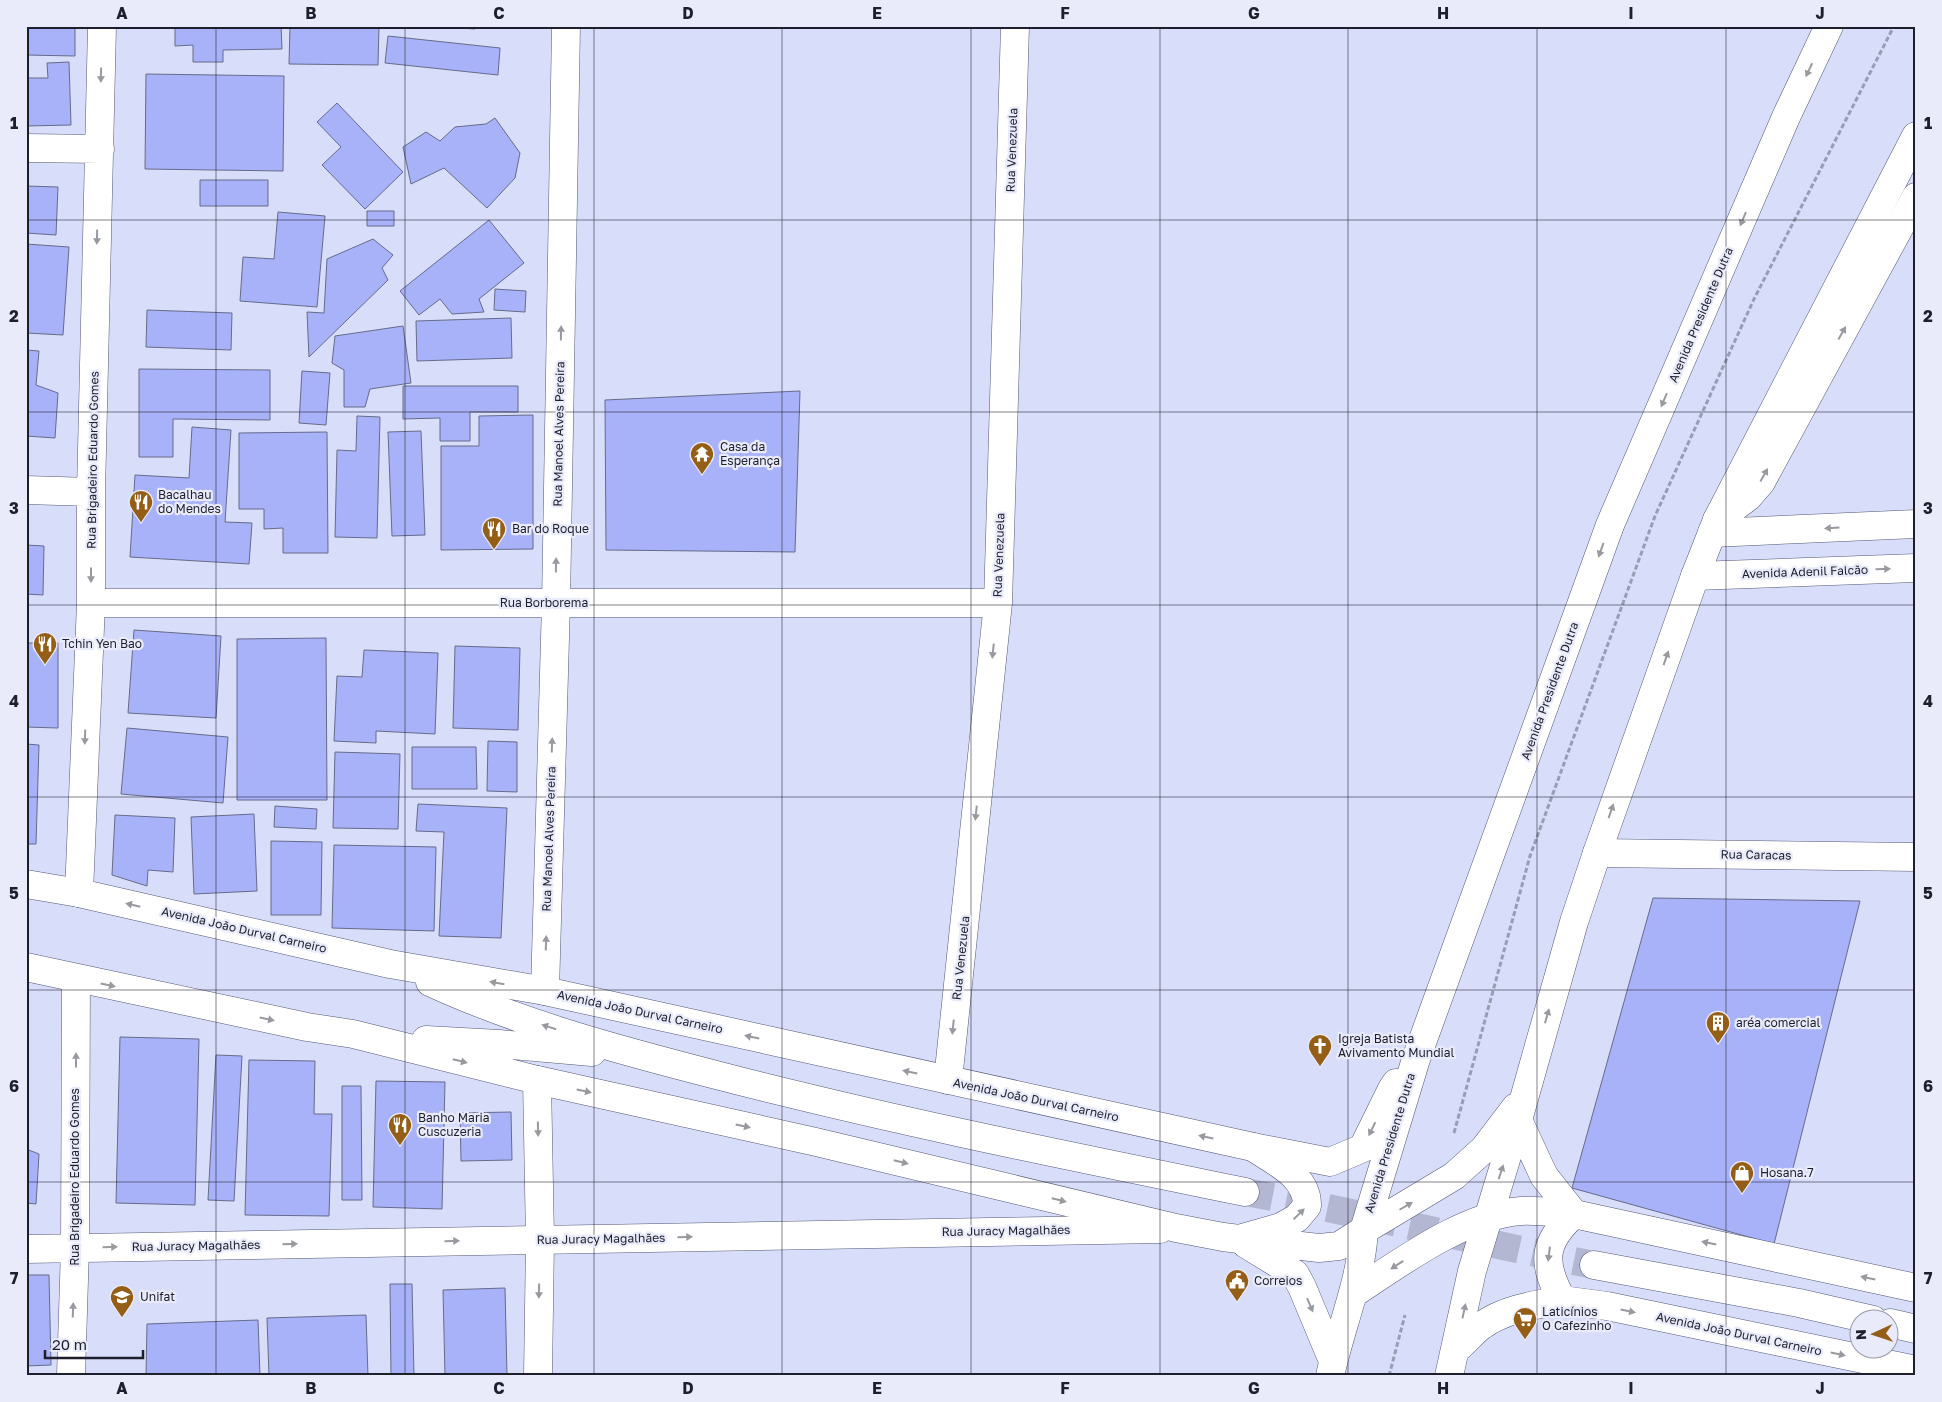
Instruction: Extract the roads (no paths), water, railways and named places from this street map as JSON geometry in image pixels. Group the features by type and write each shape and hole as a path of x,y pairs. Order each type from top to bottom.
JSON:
{"main road":[{"name":"Rua Brigadeiro Eduardo Gomes","path":"78,893 91,603 91,492 102,26"},
{"name":"Rua Manoel Alves Pereira","path":"545,991 556,602 566,26"},
{"name":"Rua Venezuela","path":"948,1080 998,603 1015,26"},
{"name":"Avenida Presidente Dutra","path":"1332,1368 1354,1294 1363,1249 1364,1230 1416,1058 1610,525 1786,117 1829,26"},
{"path":"1452,1363 1472,1271 1574,922 1694,576 1714,527 1916,136"},
{"path":"26,148 100,149"},
{"path":"1714,527 1748,497 1761,482 1916,197"},
{"path":"26,490 91,492"},
{"path":"1714,527 1916,524"},
{"name":"Avenida Adenil Falcão","path":"1694,576 1916,568"},
{"name":"Rua Borborema","path":"91,603 998,603"},
{"name":"Rua Caracas","path":"1597,852 1916,856"},
{"name":"Avenida João Durval Carneiro","path":"26,884 78,893 390,964 545,991 1253,1148 1330,1162 1363,1148 1392,1089 1416,1058"},
{"path":"390,964 440,987 509,1014 646,1057 818,1102 1022,1147 1245,1192"},
{"path":"26,967 307,1027 381,1040 537,1080 816,1142 1176,1228 1239,1239 1319,1248 1339,1246 1454,1176 1484,1149 1521,1108"},
{"name":"Rua Brigadeiro Eduardo Gomes","path":"71,1376 75,1248 76,979"},
{"path":"381,1040 438,1040 646,1057"},
{"path":"537,1080 540,1240 538,1376"},
{"path":"1521,1108 1544,1176 1574,1214"},
{"path":"1239,1239 1281,1228 1297,1218 1307,1206 1308,1198 1298,1179 1253,1148"},
{"path":"1354,1294 1450,1233 1487,1219 1520,1211 1574,1214 1916,1288"},
{"path":"1562,1300 1554,1285 1549,1269 1548,1257 1552,1239 1560,1227 1574,1214"},
{"name":"Rua Juracy Magalhães","path":"26,1249 1176,1228"},
{"path":"1239,1239 1295,1274 1302,1287 1332,1368"},
{"path":"1594,1265 1799,1303 1850,1315"},
{"name":"Avenida João Durval Carneiro","path":"1452,1363 1480,1327 1495,1318 1519,1308 1562,1300 1607,1306 1916,1370"},
{"path":"1900,1325 1916,1329"}],"tunnel":[{"path":"1245,1192 1594,1265"}],"place":[{"name":"Casa da Esperança","path":"702,475"},
{"name":"Bacalhau do Mendes","path":"141,523"},
{"name":"Bar do Roque","path":"494,550"},
{"name":"Tchin Yen Bao","path":"45,665"},
{"name":"aréa comercial","path":"1718,1044"},
{"name":"Igreja Batista Avivamento Mundial","path":"1320,1067"},
{"name":"Banho Maria Cuscuzeria","path":"400,1146"},
{"name":"Hosana.7","path":"1742,1194"},
{"name":"Correios","path":"1237,1302"},
{"name":"Unifat","path":"122,1318"},
{"name":"Laticínios O Cafezinho","path":"1525,1340"}]}
